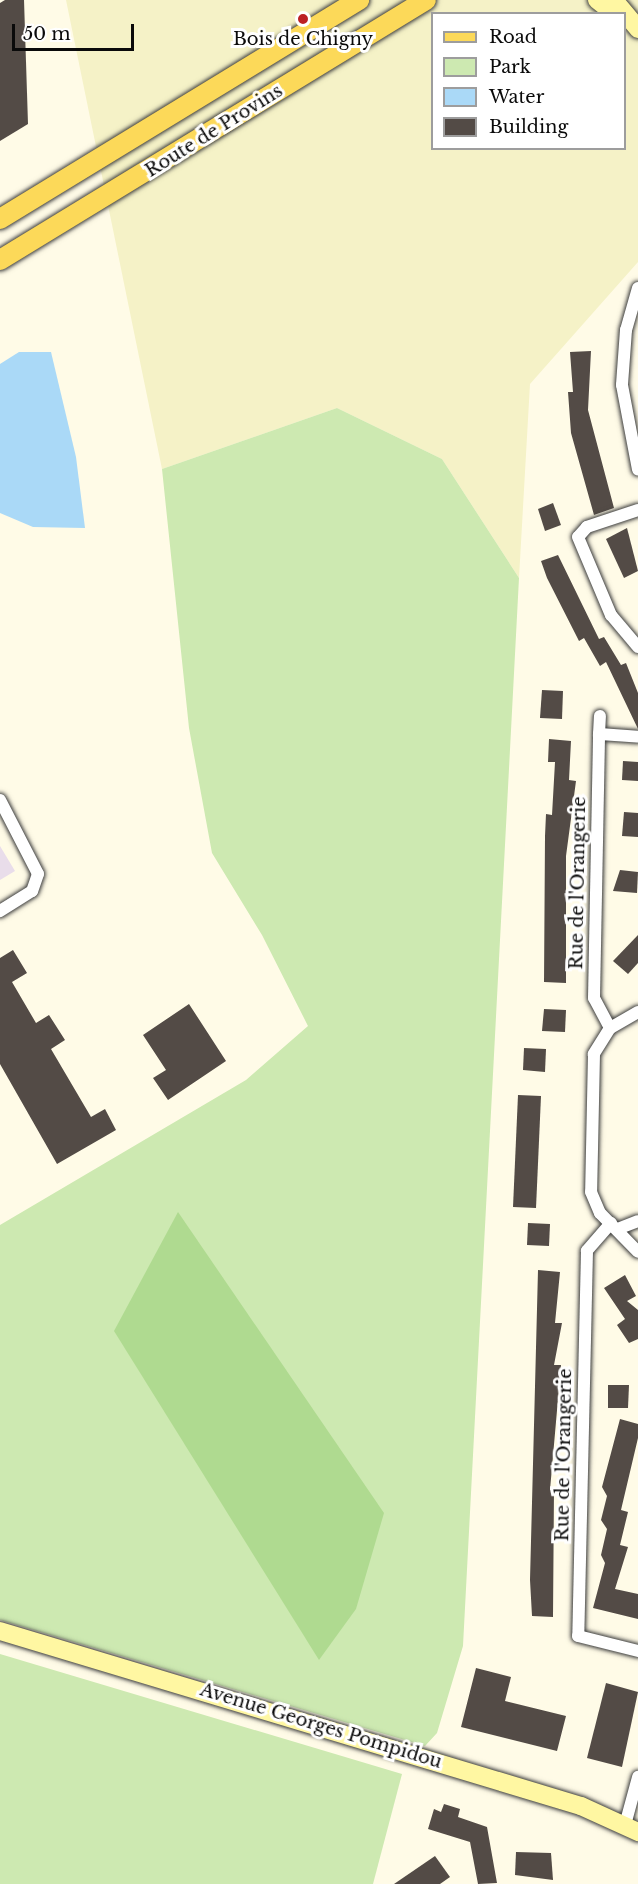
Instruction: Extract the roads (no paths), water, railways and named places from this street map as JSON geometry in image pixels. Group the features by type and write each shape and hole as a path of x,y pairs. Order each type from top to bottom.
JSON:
{"main road":[{"name":"Route de Provins","path":"0,219 358,0"},
{"name":"Route de Provins","path":"0,261 426,0"},
{"path":"597,0 612,12"},
{"path":"614,0 624,12"},
{"path":"626,15 638,30"},
{"name":"Avenue Georges Pompidou","path":"0,1631 405,1751 632,1828"}],"street":[{"path":"638,288 626,330 622,385 638,470"},
{"path":"638,510 587,527 578,537 611,615 638,647"},
{"name":"Rue de l'Orangerie","path":"600,716 594,998 610,1028"},
{"path":"599,734 638,737"},
{"path":"0,800 38,874 32,891 0,911"},
{"path":"638,1012 610,1028 594,1054 591,1192 638,1252"},
{"name":"Rue de l'Orangerie","path":"638,1221 616,1225 587,1251 578,1636 638,1651"},
{"path":"632,1828 638,1777"}],"water":[{"path":"19,352 51,352 76,457 85,528 33,527 0,513 0,364"}],"place":[{"name":"Bois de Chigny","path":"303,19"}]}
